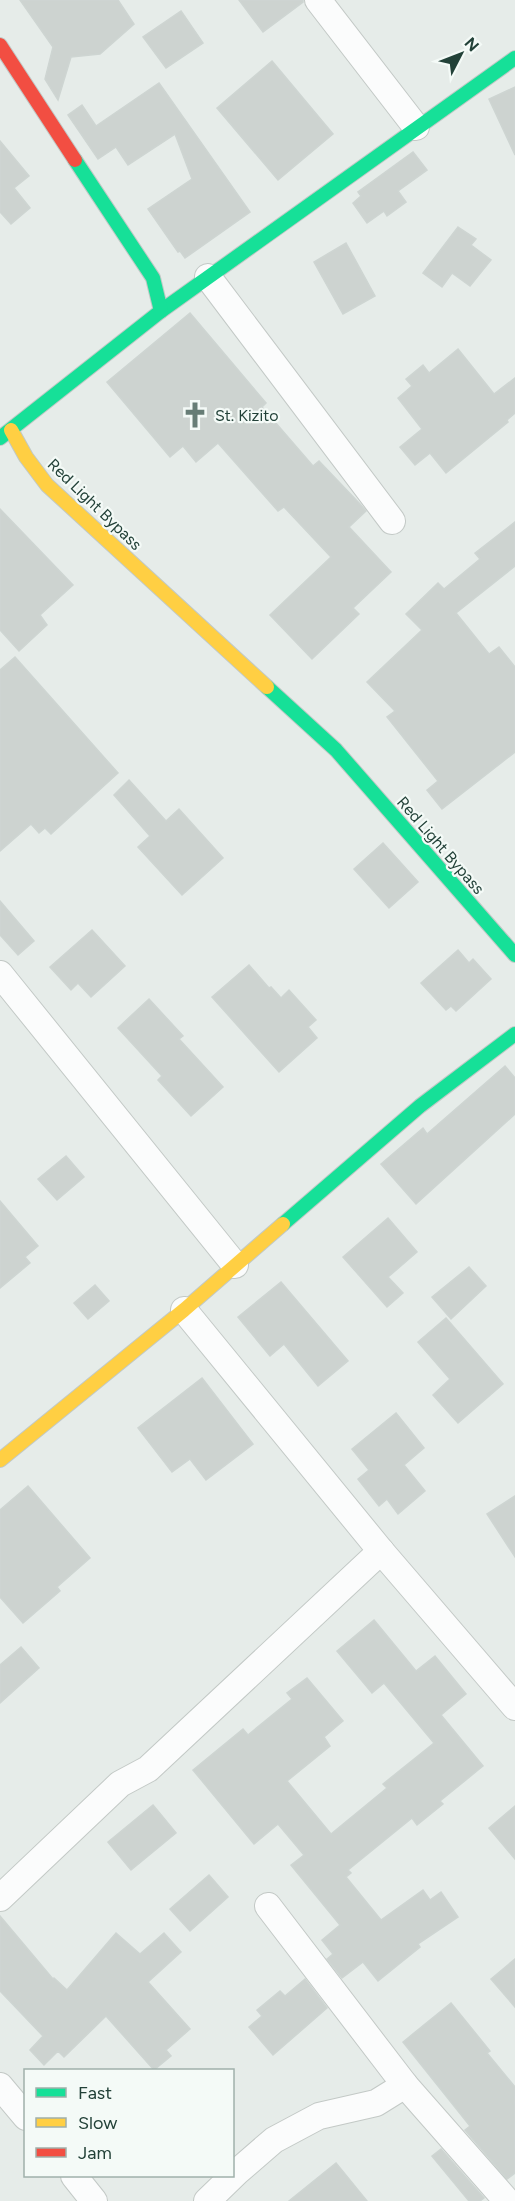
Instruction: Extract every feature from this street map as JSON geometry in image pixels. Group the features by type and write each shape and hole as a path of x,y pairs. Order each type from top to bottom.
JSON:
{"street":[{"path":"318,0 416,127"},
{"path":"0,45 153,279 161,312"},
{"name":"Red Light Bypass","path":"515,58 208,277 5,434 47,485 336,750 515,955"},
{"path":"208,277 392,521"},
{"path":"0,974 235,1264"},
{"path":"0,1460 184,1310 420,1106 515,1034"},
{"path":"184,1310 381,1551 515,1707"},
{"path":"0,1898 120,1784 148,1768 381,1551"},
{"path":"268,1906 405,2085 507,2201"},
{"path":"234,2175 274,2140 320,2116 376,2103 405,2085"},
{"path":"0,2086 24,2115"},
{"path":"76,2177 94,2201"},
{"path":"207,2201 232,2177"}],"building":[{"path":"20,0 118,0 134,24 100,54 71,57 58,100 45,79 53,47"},
{"path":"239,0 303,0 303,2 263,32"},
{"path":"181,11 203,43 166,68 143,37"},
{"path":"272,61 333,134 278,180 217,108"},
{"path":"159,83 250,212 185,258 180,251 178,252 148,209 192,179 175,134 128,165 116,147 98,159 68,115 82,105 96,126"},
{"path":"515,87 515,155 489,99"},
{"path":"0,141 29,176 14,188 30,208 11,224 0,212"},
{"path":"413,152 427,170 398,191 406,202 387,216 384,211 367,223 353,203 361,196 358,192"},
{"path":"458,227 476,239 471,245 491,260 470,286 452,273 442,287 423,273"},
{"path":"346,243 375,296 343,314 314,262"},
{"path":"190,313 266,403 262,407 313,466 319,461 366,511 349,527 391,572 353,608 359,614 312,659 270,615 331,557 284,507 278,511 218,443 196,462 183,446 170,457 107,382"},
{"path":"458,349 494,394 515,378 515,413 507,420 508,422 446,473 430,453 415,465 400,447 422,429 398,398 412,386 406,379 423,365 429,373"},
{"path":"0,509 73,585 40,615 47,625 19,651 0,630"},
{"path":"515,522 515,566 456,613 489,654 499,647 515,667 515,752 442,809 427,790 438,781 387,717 395,711 367,682 422,630 406,614 438,583 444,589 480,559 475,553"},
{"path":"15,657 118,773 51,834 45,828 39,833 31,824 0,851 0,670"},
{"path":"129,780 166,821 179,809 223,858 182,895 138,847 150,836 114,795"},
{"path":"383,843 418,882 389,908 354,869"},
{"path":"0,901 34,941 18,955 0,935"},
{"path":"92,930 125,966 91,997 78,983 71,990 50,967"},
{"path":"458,950 469,963 473,959 491,979 456,1011 451,1006 446,1010 421,983"},
{"path":"249,965 281,998 289,990 316,1020 308,1027 317,1038 279,1072 212,997"},
{"path":"149,999 183,1036 179,1039 223,1087 191,1116 158,1080 162,1076 118,1028"},
{"path":"505,1066 515,1078 515,1114 416,1204 381,1164 423,1128 427,1134"},
{"path":"66,1156 84,1177 57,1200 38,1179"},
{"path":"0,1201 38,1246 25,1257 30,1263 0,1288"},
{"path":"388,1218 417,1252 388,1277 403,1293 387,1307 343,1257"},
{"path":"469,1267 486,1286 451,1319 432,1297"},
{"path":"281,1282 348,1361 318,1386 284,1344 270,1356 238,1317"},
{"path":"95,1285 109,1301 88,1319 74,1303"},
{"path":"446,1318 503,1384 458,1423 433,1395 450,1379 418,1342"},
{"path":"202,1378 253,1444 206,1480 190,1459 172,1472 138,1428"},
{"path":"396,1413 424,1448 404,1465 425,1491 398,1514 387,1499 379,1506 358,1479 369,1470 352,1449"},
{"path":"28,1486 90,1558 57,1587 60,1591 23,1623 0,1597 0,1510"},
{"path":"515,1496 515,1557 487,1514"},
{"path":"374,1620 416,1671 435,1656 466,1694 441,1715 483,1766 440,1801 443,1804 417,1825 412,1818 348,1870 351,1873 346,1877 381,1920 423,1890 430,1900 441,1892 458,1917 418,1944 420,1947 378,1981 363,1962 342,1978 327,1959 333,1954 322,1940 340,1925 291,1865 304,1855 278,1824 254,1844 193,1770 243,1729 248,1735 292,1699 287,1693 307,1678 343,1721 324,1737 330,1746 287,1781 331,1834 387,1788 383,1784 434,1743 384,1683 372,1693 337,1651"},
{"path":"21,1647 39,1668 0,1703 0,1665"},
{"path":"153,1805 176,1833 131,1870 108,1842"},
{"path":"515,1806 515,1859 489,1828"},
{"path":"209,1875 228,1897 190,1931 170,1909"},
{"path":"0,1916 53,1979 67,1990 116,1933 140,1954 164,1933 181,1952 148,1982 190,2029 166,2050 171,2056 153,2069 106,2016 64,2057 58,2051 44,2065 30,2050 43,2036 0,1991"},
{"path":"515,1959 515,2007 491,1979"},
{"path":"305,1979 327,2008 273,2055 249,2027 262,2016 257,2010 280,1991 285,1996"},
{"path":"451,2003 490,2051 487,2053 515,2087 515,2173 507,2179 465,2130 470,2126 403,2042"},
{"path":"441,2149 484,2198 480,2201 469,2201 432,2156"},
{"path":"336,2163 367,2201 289,2201"}],"traffic: fast":[{"path":"161,311 515,58"},
{"path":"0,438 161,311 153,278 75,160"},
{"path":"267,687 336,750 515,955"},
{"path":"283,1224 420,1106 515,1034"}],"traffic: slow":[{"path":"11,430 26,457 47,485 267,687"},
{"path":"0,1460 184,1310 283,1224"}],"traffic: jam":[{"path":"0,45 75,160"}],"place":[{"name":"St. Kizito","path":"195,415"}]}
